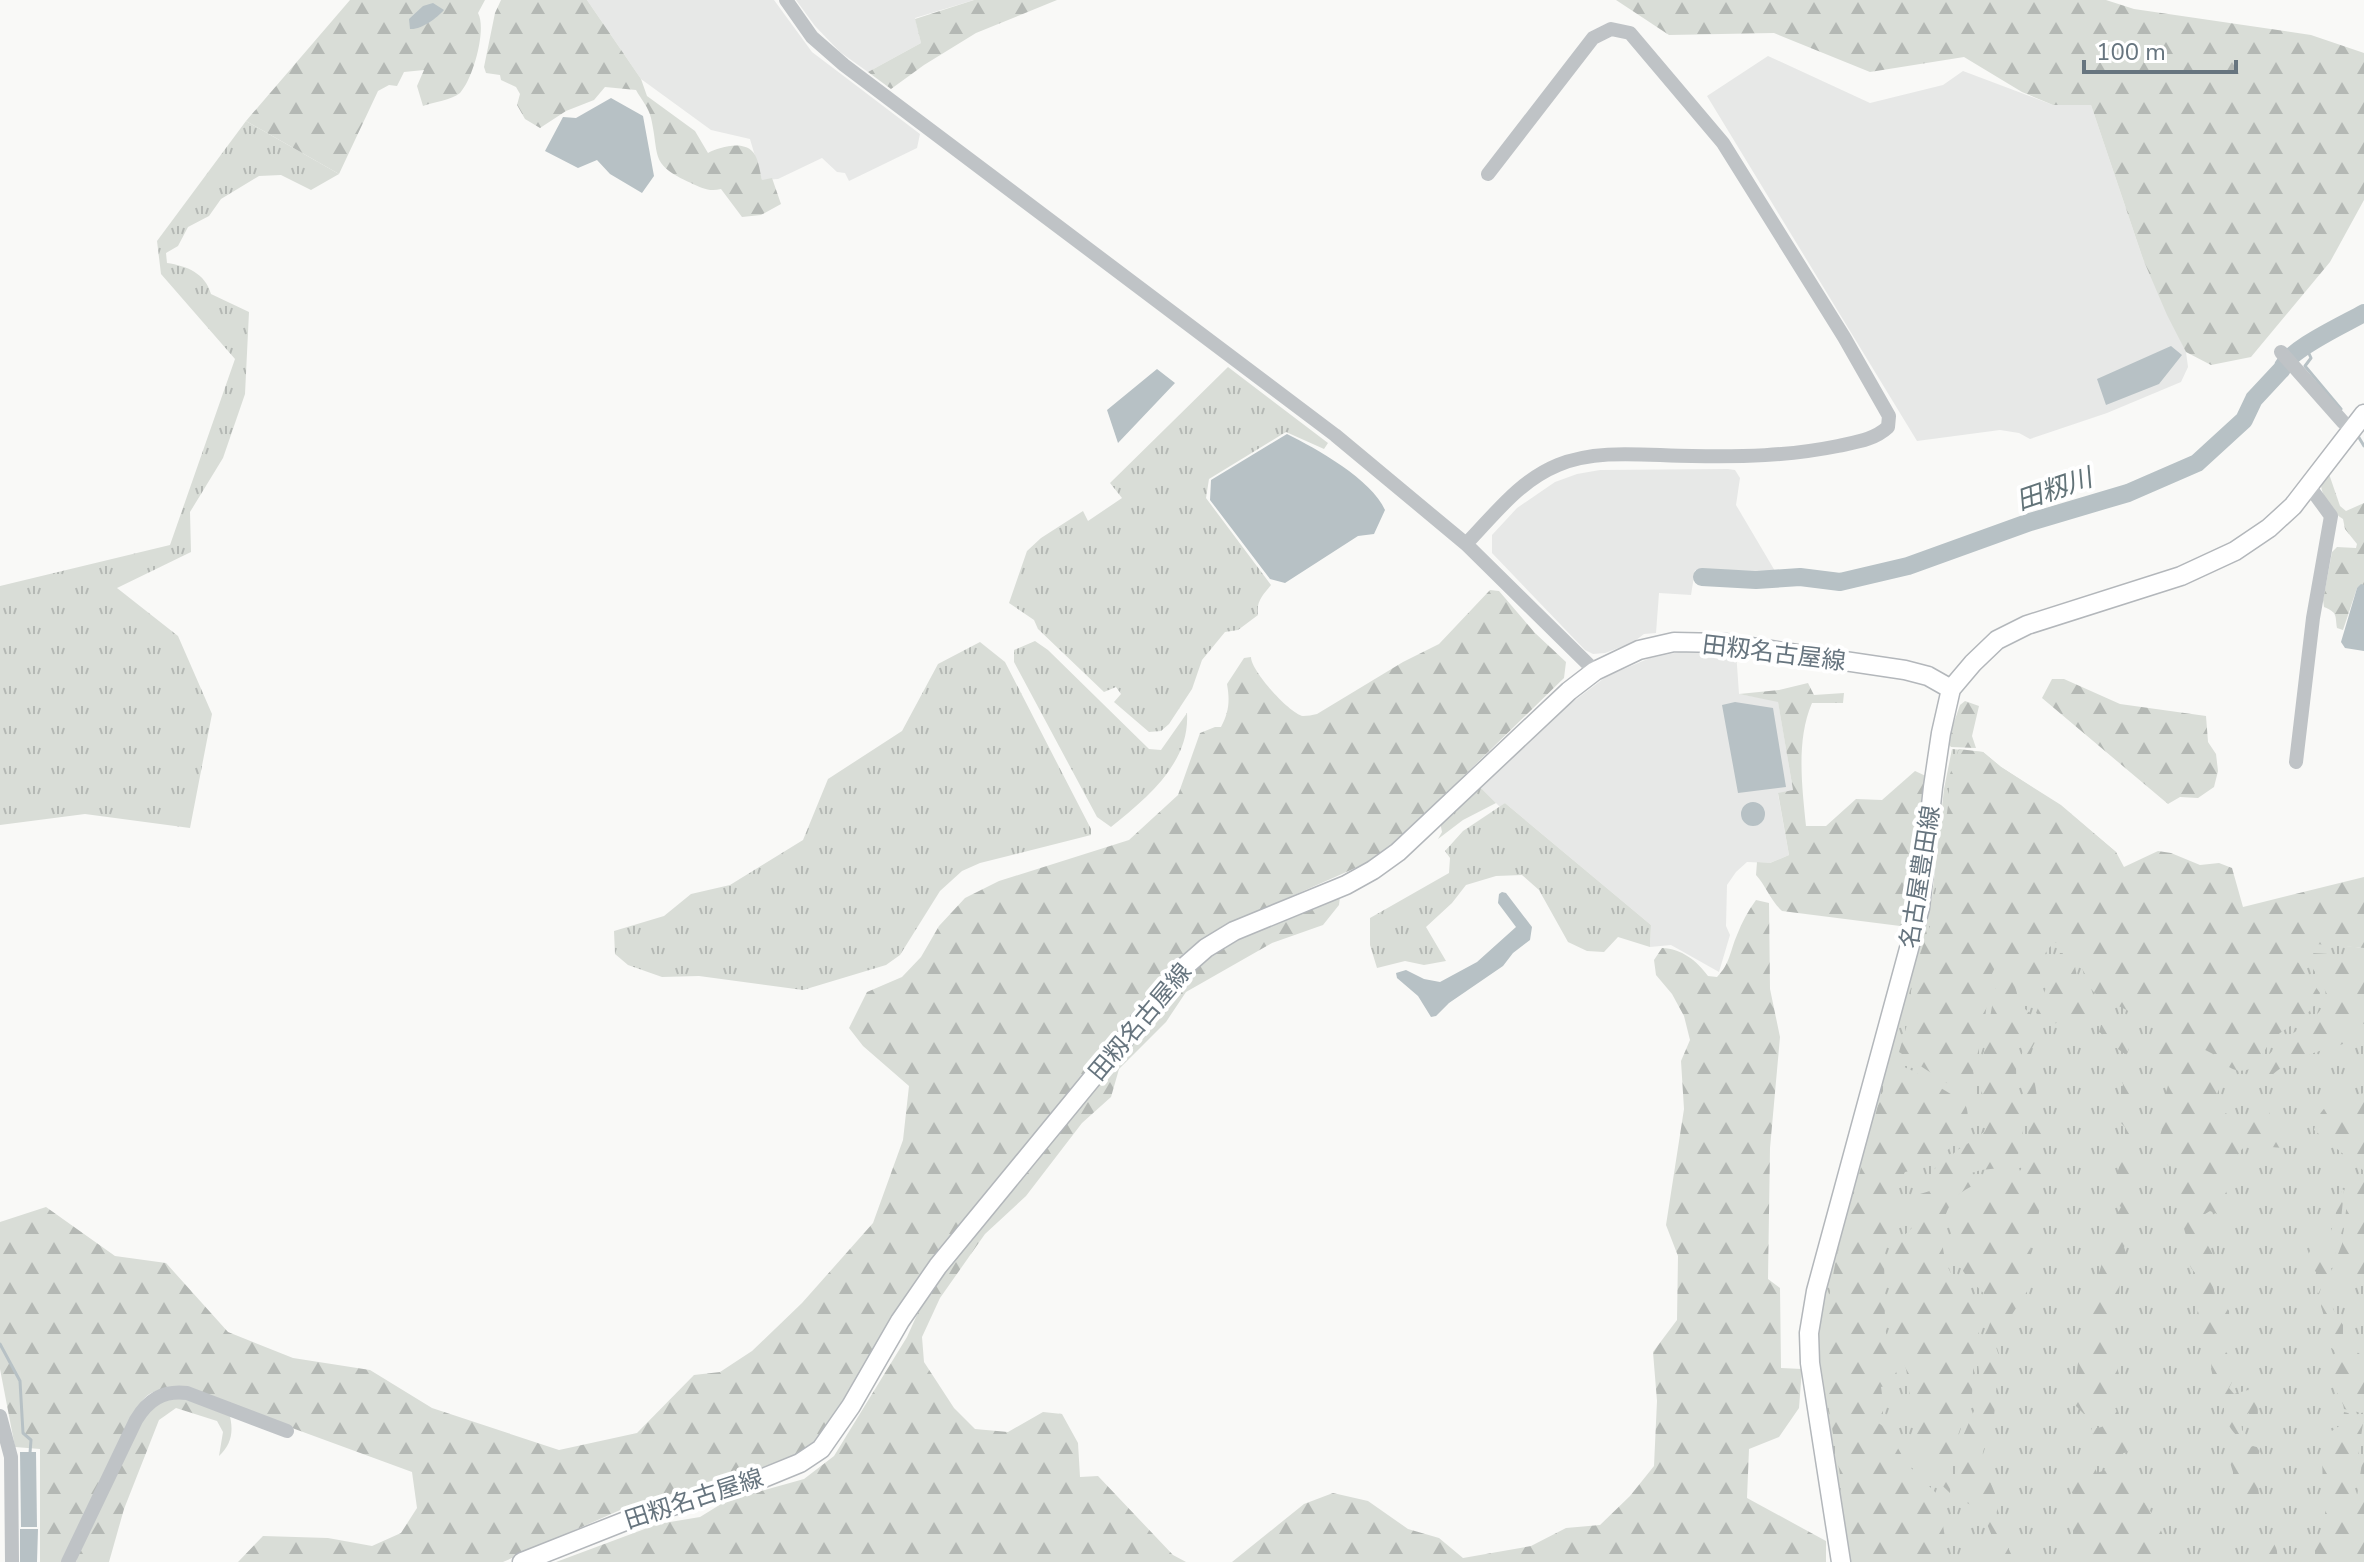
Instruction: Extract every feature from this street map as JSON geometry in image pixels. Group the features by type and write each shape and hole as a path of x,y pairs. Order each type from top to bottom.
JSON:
{"main road":[{"name":"名古屋豊田線","path":"1841,1562 1810,1363 1809,1333 1816,1291 1920,908 1933,787 1951,689 1997,640 2027,625 2181,576 2235,551 2269,528 2309,486 2358,421"},
{"name":"田籾名古屋線","path":"522,1562 633,1518 761,1479 800,1463 821,1449 938,1266 1182,969 1206,948 1234,931 1346,885 1398,852 1569,691 1595,671 1639,650 1674,642 1724,643 1905,670 1928,676 1951,689"}],"street":[{"path":"786,0 812,37 844,65 1323,426 1466,544 1595,671"},
{"path":"1466,544 1516,490 1561,464 1606,455 1743,457 1795,454 1873,437 1888,427 1889,416 1844,337 1723,143 1630,33 1611,29 1593,38 1488,174"},
{"path":"2283,354 2343,422 2358,421"},
{"path":"2296,762 2313,618 2331,516 2309,486"},
{"path":"68,1562 136,1420 153,1399 176,1392 187,1393 287,1431"},
{"path":"0,1416 11,1457 12,1562"}],"shaded area":[{"path":"587,0 774,0 812,52 920,134 917,148 849,181 845,173 837,172 822,158 778,179 762,180 750,139 711,130 641,79"},
{"path":"796,0 974,0 915,18 921,43 868,72 840,52"},
{"path":"433,3 444,10 424,26 410,29 409,19 423,6"},
{"path":"1768,56 1870,103 1943,85 1963,71 2053,105 2091,105 2143,259 2186,352 2188,367 2181,382 2107,413 2030,439 2019,433 2000,430 1917,441 1707,96"},
{"path":"611,98 643,116 654,176 642,193 610,174 597,160 578,168 545,151 563,117 576,118"},
{"path":"2171,346 2182,355 2159,384 2106,405 2097,379"},
{"path":"1157,369 1175,383 1118,443 1107,410"},
{"path":"1287,434 1328,456 1356,476 1378,498 1385,510 1374,534 1358,536 1285,583 1270,579 1210,500 1211,480"},
{"path":"1600,470 1735,470 1740,478 1736,505 1775,571 1695,570 1691,595 1659,593 1656,633 1644,634 1632,643 1605,653 1593,654 1585,650 1492,553 1492,535 1517,508 1555,482 1577,474"},
{"path":"2364,585 2364,651 2345,648 2341,642 2357,588"},
{"path":"1684,651 1736,651 1739,694 1778,701 1793,790 1778,794 1789,855 1770,863 1747,862 1727,885 1726,926 1730,935 1719,972 1671,945 1650,947 1651,925 1505,803 1500,807 1479,786 1554,716 1607,676 1650,658"},
{"path":"1735,702 1773,708 1786,787 1738,793 1722,705"},
{"path":"1753,802 1762,805 1765,814 1762,823 1753,826 1744,823 1741,814 1744,805"},
{"path":"1502,892 1532,927 1530,940 1513,953 1503,966 1431,1017 1418,996 1397,978 1396,973 1406,970 1424,979 1440,982 1477,962 1516,927 1498,903"},
{"path":"20,1452 36,1452 37,1527 21,1527"},
{"path":"20,1529 38,1529 37,1562 20,1562"}],"green space":[{"path":"350,0 485,0 478,13 481,30 477,54 470,77 460,93 423,106 417,86 424,70 404,72 397,86 389,85 378,91 339,174 246,121"},
{"path":"501,0 587,0 641,79 647,96 695,131 708,153 733,146 751,150 758,161 762,180 772,178 781,204 761,215 742,217 721,189 702,188 668,170 659,158 650,114 636,90 605,87 594,100 566,111 540,128 525,119 517,105 520,94 516,87 501,80 500,75 486,73 484,67 495,13"},
{"path":"974,0 1057,0 976,33 891,89 868,72 921,43 915,19"},
{"path":"1616,0 2106,0 2134,9 2311,35 2364,53 2364,200 2330,262 2251,357 2211,365 2186,352 2167,315 2143,259 2091,105 2053,105 2022,92 1964,57 1870,72 1774,33 1669,35"},
{"path":"246,121 339,174 311,190 281,175 259,176 221,199 209,216 188,227 178,246 166,253 167,263 194,272 204,281 211,294 249,312 245,394 223,458 190,512 191,552 117,588 178,636 212,714 190,828 85,814 0,825 0,586 170,545 235,359 161,274 157,241"},
{"path":"1228,367 1328,443 1324,449 1286,432 1209,479 1206,498 1271,585 1259,602 1258,615 1238,630 1225,632 1202,660 1192,689 1169,724 1161,731 1149,732 1114,702 1121,694 1116,687 1104,692 1038,629 1034,620 1009,603 1027,551 1041,538 1083,511 1088,521 1122,498 1110,483"},
{"path":"2329,474 2340,506 2346,511 2364,503 2364,585 2357,588 2343,630 2337,628 2335,615 2324,607 2323,600 2332,552 2337,547 2356,548 2357,544 2345,529 2343,519 2328,503 2321,487 2321,482"},
{"path":"1490,590 1499,591 1535,633 1566,662 1564,678 1399,839 1369,862 1233,922 1158,987 825,1433 812,1445 785,1462 627,1507 503,1562 238,1562 263,1536 328,1538 372,1546 401,1533 417,1508 412,1472 183,1388 162,1390 145,1397 129,1421 65,1562 40,1562 40,1449 15,1447 0,1369 0,1222 46,1207 115,1256 166,1263 228,1332 293,1358 370,1370 432,1408 559,1450 637,1433 694,1375 720,1372 752,1351 802,1303 873,1223 903,1140 909,1086 863,1046 849,1028 867,992 902,977 921,957 939,926 965,898 999,881 1129,840 1178,795 1200,733 1221,727 1228,706 1227,684 1244,658 1251,657 1257,672 1289,707 1303,716 1317,714 1439,644"},
{"path":"1035,641 1048,650 1149,749 1161,750 1187,713 1181,748 1164,778 1111,827 1097,817 1014,662 1014,650"},
{"path":"980,642 1005,662 1091,829 1091,835 980,863 962,871 940,891 900,955 886,965 803,990 699,976 662,977 628,965 615,954 614,931 664,916 691,894 730,885 803,840 828,779 902,731 938,664"},
{"path":"2052,679 2064,679 2120,704 2206,716 2208,742 2216,754 2218,771 2214,787 2198,798 2180,797 2168,804 2042,698"},
{"path":"1808,683 1814,695 1844,693 1843,703 1812,703 1807,717 1802,748 1806,826 1826,826 1856,799 1882,800 1915,771 1928,777 1915,893 1908,927 1782,911 1756,875 1757,862 1770,863 1789,855 1778,793 1793,790 1778,702 1739,694"},
{"path":"1965,701 1979,706 1972,736 1976,748 1951,747 1947,742 1960,705"},
{"path":"1952,749 1983,752 2061,806 2116,852 2126,921 2364,948 2364,1562 1848,1562 1821,1400 1816,1341 1823,1294 1932,897 1944,789"},
{"path":"1959,749 1983,752 2061,805 2116,852 2124,867 2158,851 2200,865 2219,863 2232,868 2243,907 2364,877 2364,948 2304,943 2296,953 2296,959 2320,993 2317,1001 2308,1013 2271,1041 2255,1065 2242,1071 2231,1068 2219,1057 2097,995 2086,980 2080,950 2067,939 2048,949 2031,1004 2015,962 2004,958 1998,961 1990,978 1983,1034 1973,1070 1978,1104 1973,1106 1962,1093 1899,1052 1911,1011 1911,991 1920,954 1935,912 1949,777"},
{"path":"1479,786 1496,803 1463,820 1438,839 1442,832 1440,822"},
{"path":"1505,803 1651,925 1650,947 1618,937 1604,952 1587,951 1568,942 1539,890 1522,875 1496,876 1466,885 1426,927 1446,961 1424,965 1405,961 1377,968 1370,945 1370,918 1449,873 1450,858 1445,851 1463,831"},
{"path":"1340,897 1339,905 1323,925 1272,943 1186,992 1166,1022 1119,1069 1111,1097 1082,1123 1026,1196 985,1234 940,1298 922,1337 924,1362 954,1408 975,1429 1008,1432 1043,1412 1062,1414 1078,1443 1080,1477 1098,1476 1173,1555 1186,1562 556,1562 658,1524 700,1517 726,1501 804,1479 834,1456 907,1337 925,1297 963,1246 1174,990 1207,958 1231,942"},
{"path":"1756,900 1769,903 1770,989 1780,1037 1770,1148 1768,1279 1780,1288 1781,1368 1802,1369 1799,1408 1779,1437 1749,1449 1747,1498 1826,1541 1826,1562 1232,1562 1304,1504 1333,1493 1368,1501 1408,1529 1439,1538 1463,1558 1531,1546 1566,1528 1600,1525 1630,1496 1654,1466 1657,1401 1653,1352 1677,1320 1678,1256 1666,1225 1684,1109 1681,1061 1690,1040 1684,1016 1672,994 1656,975 1654,960 1662,948 1676,951 1693,960 1708,976 1717,977"},
{"path":"2060,953 2072,956 2078,980 2093,1005 2094,1013 2084,1025 2068,1021 2051,1024 2036,1013"},
{"path":"2312,953 2364,956 2364,1024 2360,1022 2350,1027 2346,1043 2294,1061 2268,1079 2234,1082 2255,1075 2275,1048 2309,1022 2322,1007 2325,990 2309,962 2308,957"},
{"path":"2002,969 2011,971 2020,1005 2030,1013 2016,1061 2022,1119 2021,1145 2010,1167 1981,1170 1934,1182 1931,1180 1932,1171 1985,1131 1989,1121 1979,1080 1997,978"},
{"path":"2034,1019 2043,1027 2031,1050 2042,1131 2042,1195 2031,1244 2028,1290 2009,1319 2002,1345 1996,1347 1999,1356 1994,1417 1982,1461 1999,1504 1994,1521 2004,1532 2012,1556 2008,1561 1995,1557 1995,1543 1981,1510 1957,1498 1957,1456 1979,1395 1978,1351 1990,1323 1991,1312 1985,1295 1961,1268 1951,1232 1954,1215 1960,1205 1980,1191 2012,1177 2025,1162 2028,1122 2021,1068 2023,1050"},
{"path":"2101,1025 2122,1025 2133,1039 2126,1055 2114,1046 2121,1036 2108,1038 2099,1032"},
{"path":"2154,1029 2212,1065 2219,1076 2220,1087 2213,1104 2216,1109 2243,1121 2270,1109 2272,1125 2276,1129 2285,1127 2290,1133 2283,1148 2246,1145 2230,1162 2224,1177 2226,1192 2234,1201 2234,1210 2224,1217 2210,1211 2205,1214 2211,1227 2207,1244 2217,1262 2211,1277 2214,1292 2211,1308 2213,1311 2227,1308 2229,1311 2230,1338 2224,1349 2231,1359 2226,1364 2234,1378 2229,1388 2234,1394 2248,1390 2258,1408 2255,1428 2248,1424 2249,1413 2241,1420 2246,1435 2243,1439 2232,1430 2224,1408 2219,1404 2223,1389 2212,1374 2214,1347 2202,1332 2193,1301 2196,1287 2203,1280 2190,1265 2182,1219 2187,1211 2181,1204 2179,1190 2188,1176 2201,1184 2201,1158 2186,1155 2177,1160 2176,1167 2168,1166 2166,1153 2169,1142 2160,1136 2163,1125 2159,1117 2169,1082 2153,1044"},
{"path":"2114,1060 2119,1061 2133,1082 2130,1102 2125,1110 2126,1113 2136,1113 2138,1142 2137,1146 2127,1149 2120,1142 2125,1134 2125,1127 2117,1119 2123,1084 2110,1064"},
{"path":"1895,1063 1964,1102 1968,1114 1960,1137 1951,1147 1928,1164 1905,1172 1884,1250 1885,1329 1897,1375 1890,1385 1881,1387 1884,1409 1877,1422 1887,1429 1907,1464 1938,1495 1949,1562 1851,1562 1851,1539 1823,1375 1824,1326 1836,1259 1880,1098"},
{"path":"2364,1093 2364,1171 2314,1130 2326,1107"},
{"path":"2121,1158 2134,1164 2136,1170 2131,1183 2133,1234 2131,1245 2124,1247 2130,1263 2129,1275 2120,1280 2118,1309 2111,1324 2113,1344 2119,1354 2117,1377 2120,1383 2114,1406 2120,1418 2115,1429 2116,1436 2129,1442 2130,1449 2109,1458 2098,1452 2100,1439 2091,1432 2092,1427 2100,1428 2107,1422 2105,1418 2084,1414 2075,1405 2073,1394 2079,1357 2091,1342 2096,1322 2089,1311 2089,1293 2117,1235 2118,1230 2110,1233 2109,1228 2121,1207 2117,1204 2115,1184"},
{"path":"2355,1174 2364,1179 2364,1282 2355,1277 2331,1281 2331,1272 2342,1244 2350,1177"},
{"path":"1982,1175 1995,1177 1969,1188 1956,1198 1949,1207 1942,1230 1944,1255 1953,1277 1973,1296 1985,1315 1974,1346 1972,1396 1953,1449 1950,1493 1927,1465 1916,1438 1906,1369 1893,1333 1892,1247 1916,1222 1916,1198 1920,1194"},
{"path":"2342,1189 2339,1240 2334,1257 2330,1236"},
{"path":"2317,1243 2328,1261 2325,1280 2318,1294 2316,1272 2309,1265 2308,1255"},
{"path":"2326,1293 2332,1298 2333,1309 2343,1325 2343,1342 2364,1357 2362,1413 2344,1409 2335,1387 2334,1376 2341,1358 2329,1345 2329,1333 2321,1306"},
{"path":"183,1394 229,1413 231,1431 227,1447 219,1456 223,1432 217,1421 176,1408 159,1420 124,1509 109,1562 76,1562 80,1543 144,1413 161,1398"},
{"path":"2344,1412 2364,1417 2351,1502 2351,1562 2315,1562 2315,1545 2324,1523 2327,1497 2323,1496 2322,1451 2328,1445 2329,1433 2342,1424"},
{"path":"2253,1446 2260,1448 2257,1464 2261,1477 2257,1483 2259,1494 2242,1505 2238,1504 2238,1496 2233,1489 2233,1472 2227,1453 2231,1449 2243,1450"},
{"path":"2364,1449 2364,1562 2355,1562 2355,1510"},
{"path":"2087,1462 2094,1465 2097,1473 2125,1463 2133,1464 2129,1480 2157,1521 2174,1562 2072,1562 2075,1541 2070,1515 2074,1497 2071,1490"},
{"path":"2266,1541 2272,1542 2275,1547 2276,1562 2257,1562 2254,1558 2256,1550"}],"waterway":[{"name":"田籾川","path":"1702,577 1756,580 1800,577 1840,582 1908,566 2030,522 2128,493 2197,463 2244,420 2254,399 2294,354 2364,313"},
{"path":"2306,347 2311,358 2305,366 2341,409"},
{"path":"2358,436 2364,446"},
{"path":"0,1344 20,1381 23,1433 31,1440 30,1453"}]}
